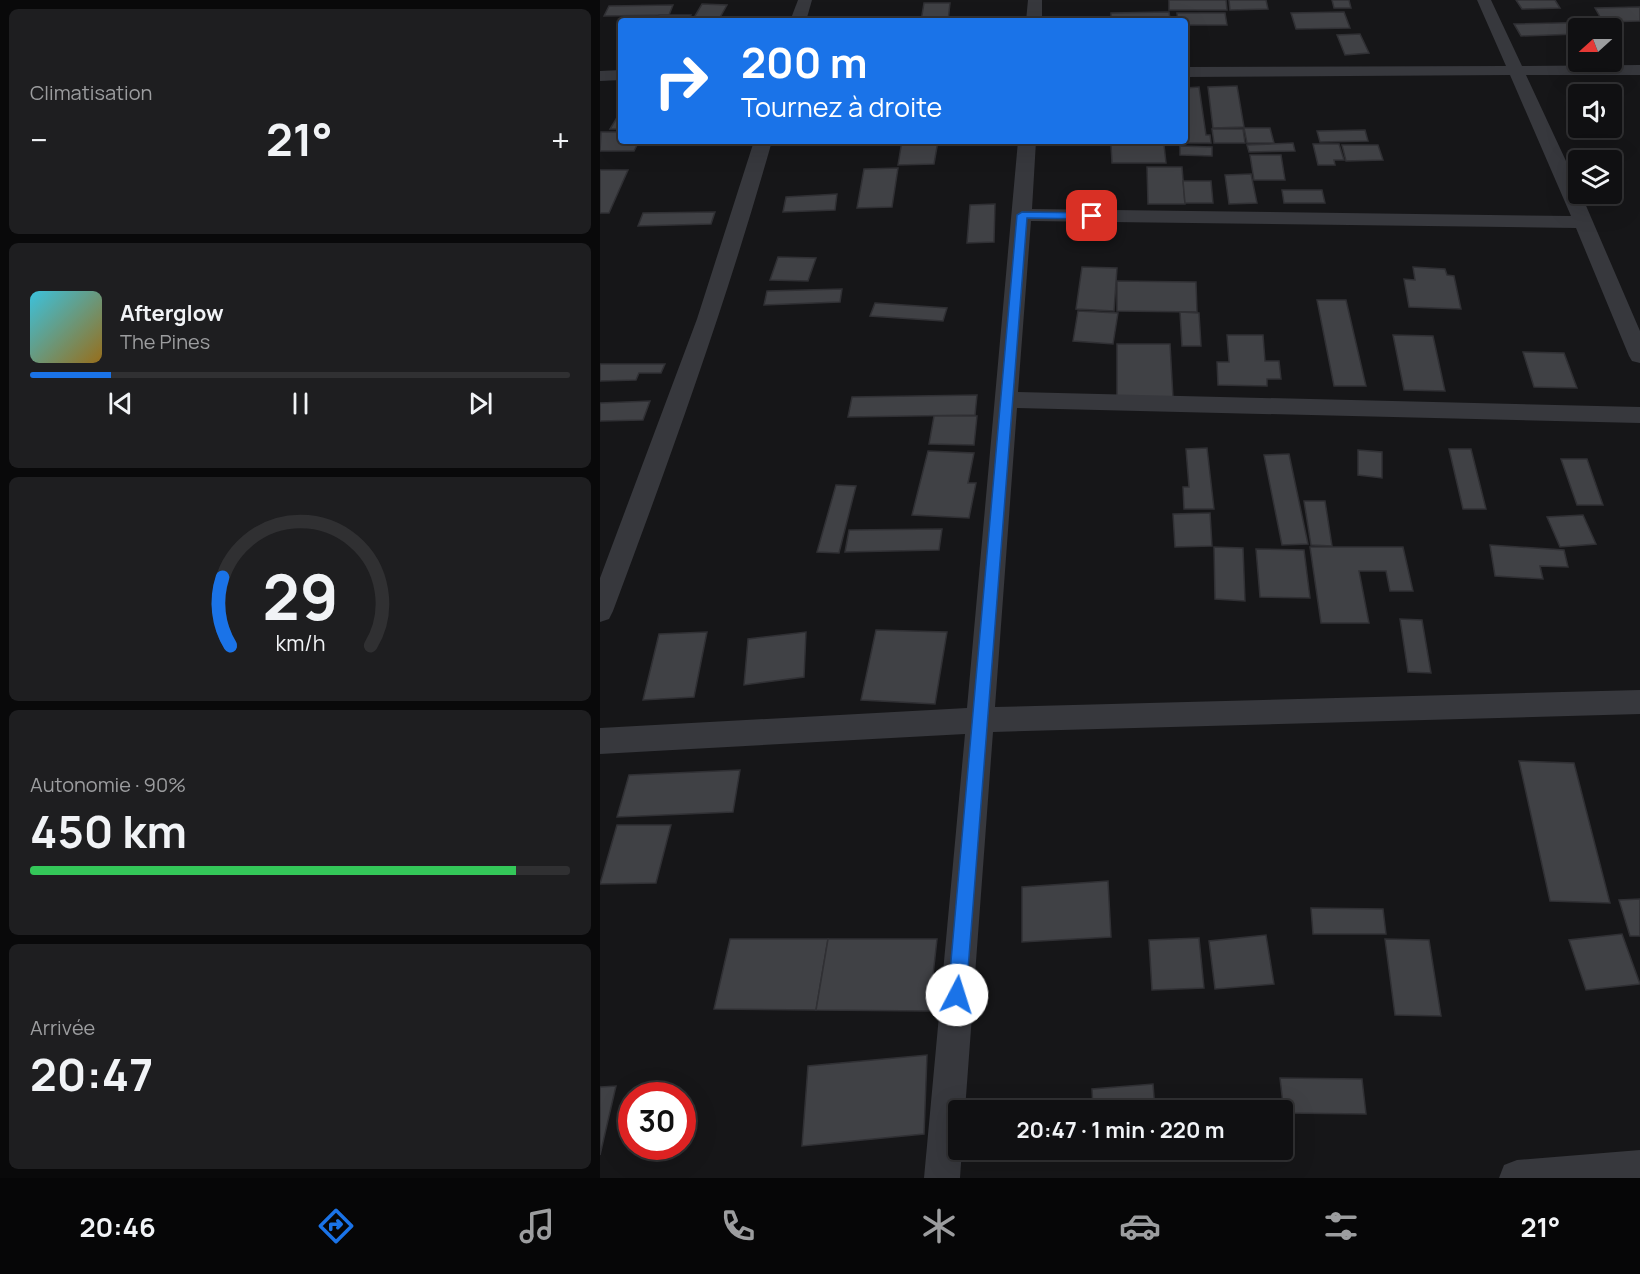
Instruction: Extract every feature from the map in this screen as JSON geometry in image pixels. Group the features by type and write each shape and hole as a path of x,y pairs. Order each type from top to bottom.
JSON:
{"street":[{"path":"799,18 805,0"},
{"path":"1034,18 1035,0"},
{"path":"1484,0 1584,222 1640,356"},
{"path":"1188,72 1640,70"},
{"path":"600,76 618,75"},
{"path":"600,611 655,467 722,278 763,144"},
{"path":"942,1178 1027,144"},
{"path":"1022,215 1584,222"},
{"path":"1006,400 1640,415"},
{"path":"600,741 980,720 1640,702"},
{"path":"1517,1178 1640,1168"}],"building":[{"path":"1169,0 1226,0 1227,10 1169,10"},
{"path":"1229,0 1266,0 1268,9 1230,10"},
{"path":"1332,0 1349,0 1351,8 1334,8"},
{"path":"1516,0 1555,0 1560,8 1522,9"},
{"path":"924,3 950,3 948,18 922,18"},
{"path":"702,4 727,5 720,18 694,18"},
{"path":"673,5 669,15 604,16 609,6"},
{"path":"1640,7 1640,21 1622,21 1622,18 1601,18 1595,8"},
{"path":"1169,12 1170,18 1111,18 1111,13"},
{"path":"1344,12 1350,28 1296,29 1291,13"},
{"path":"1177,13 1225,13 1227,25 1188,25 1188,18 1178,18"},
{"path":"659,15 691,15 690,18 658,18"},
{"path":"1568,23 1568,34 1521,36 1514,24"},
{"path":"1360,34 1369,53 1345,55 1337,35"},
{"path":"1237,86 1244,127 1213,128 1208,87"},
{"path":"1199,87 1206,135 1210,135 1211,143 1188,143 1188,88"},
{"path":"618,116 618,129 610,129"},
{"path":"1244,128 1270,128 1274,143 1247,143"},
{"path":"1212,129 1243,129 1245,143 1214,143"},
{"path":"1365,130 1368,141 1320,142 1317,131"},
{"path":"601,132 618,132 618,144 638,144 634,151 600,151"},
{"path":"1293,143 1295,151 1249,152 1247,145"},
{"path":"902,144 937,144 934,164 898,165"},
{"path":"1313,144 1339,144 1344,160 1334,160 1335,165 1318,165"},
{"path":"1111,145 1164,145 1166,163 1112,163"},
{"path":"1342,145 1378,145 1383,160 1346,161"},
{"path":"1180,146 1212,147 1212,156 1180,155"},
{"path":"1250,155 1281,155 1285,180 1254,180"},
{"path":"1147,167 1182,167 1185,204 1148,204"},
{"path":"898,168 892,207 857,208 864,169"},
{"path":"600,170 628,170 609,213 600,213"},
{"path":"1251,174 1257,203 1229,204 1225,175"},
{"path":"1183,181 1211,181 1213,203 1185,203"},
{"path":"1282,190 1322,190 1325,203 1284,203"},
{"path":"837,194 835,210 783,212 786,197"},
{"path":"995,204 994,242 967,243 970,205"},
{"path":"715,212 711,224 638,226 643,213"},
{"path":"778,257 816,258 808,281 770,280"},
{"path":"1082,267 1117,268 1114,311 1076,309"},
{"path":"1413,267 1445,269 1447,275 1454,276 1461,309 1409,307 1404,279 1415,280"},
{"path":"1117,281 1196,282 1197,312 1117,311"},
{"path":"842,289 840,302 764,305 767,291"},
{"path":"1317,300 1346,300 1366,386 1334,386"},
{"path":"875,303 947,308 943,321 870,316"},
{"path":"1078,311 1118,313 1113,344 1073,341"},
{"path":"1180,312 1199,313 1201,346 1182,346"},
{"path":"1227,335 1263,335 1265,361 1279,361 1281,379 1267,379 1267,386 1218,385 1217,362 1229,362"},
{"path":"1393,335 1433,336 1445,391 1404,390"},
{"path":"1117,344 1170,344 1173,398 1117,398"},
{"path":"1523,352 1564,353 1577,388 1534,387"},
{"path":"600,364 665,364 661,373 639,373 636,380 600,381"},
{"path":"977,395 975,415 848,417 852,397"},
{"path":"650,401 643,420 600,421 600,403"},
{"path":"934,416 977,416 974,445 929,444"},
{"path":"1207,448 1214,509 1184,509 1183,487 1189,487 1186,449"},
{"path":"1449,449 1471,449 1486,509 1463,509"},
{"path":"1358,450 1382,452 1382,478 1358,475"},
{"path":"928,451 974,453 968,483 976,483 969,518 912,515"},
{"path":"1289,454 1308,544 1282,545 1264,455"},
{"path":"1561,459 1587,459 1603,505 1577,505"},
{"path":"836,485 856,486 839,553 817,552"},
{"path":"1304,501 1325,501 1332,546 1311,545"},
{"path":"1210,513 1212,546 1175,547 1173,514"},
{"path":"1583,515 1596,544 1560,547 1547,517"},
{"path":"942,529 939,550 845,552 849,530"},
{"path":"1490,545 1564,550 1568,567 1540,566 1543,579 1495,576"},
{"path":"1214,547 1243,548 1245,601 1215,599"},
{"path":"1310,547 1403,547 1413,591 1390,591 1386,571 1359,571 1369,623 1321,623"},
{"path":"1256,549 1304,550 1310,598 1260,597"},
{"path":"1400,619 1422,620 1431,673 1408,672"},
{"path":"876,630 947,632 935,704 861,700"},
{"path":"707,632 694,697 643,700 659,634"},
{"path":"806,632 804,677 744,685 748,639"},
{"path":"1519,761 1574,763 1610,903 1550,901"},
{"path":"740,770 733,812 617,817 629,775"},
{"path":"617,825 671,825 656,883 600,884"},
{"path":"1108,881 1111,937 1022,942 1022,887"},
{"path":"1640,899 1640,936 1630,936 1619,900"},
{"path":"1311,908 1383,909 1386,934 1313,934"},
{"path":"1622,934 1640,984 1586,990 1569,940"},
{"path":"1266,935 1274,984 1215,989 1209,941"},
{"path":"1199,938 1204,988 1152,990 1149,940"},
{"path":"730,939 828,939 816,1010 714,1009"},
{"path":"828,939 937,939 929,1011 816,1010"},
{"path":"1385,939 1429,940 1441,1016 1395,1015"},
{"path":"927,1055 924,1134 802,1146 808,1066"},
{"path":"1280,1078 1362,1079 1366,1114 1293,1113 1293,1100 1283,1100"},
{"path":"1153,1084 1154,1100 1093,1100 1092,1089"},
{"path":"616,1086 600,1155 600,1087"}],"route":[{"path":"957,995 1022,215 1092,216"}]}
